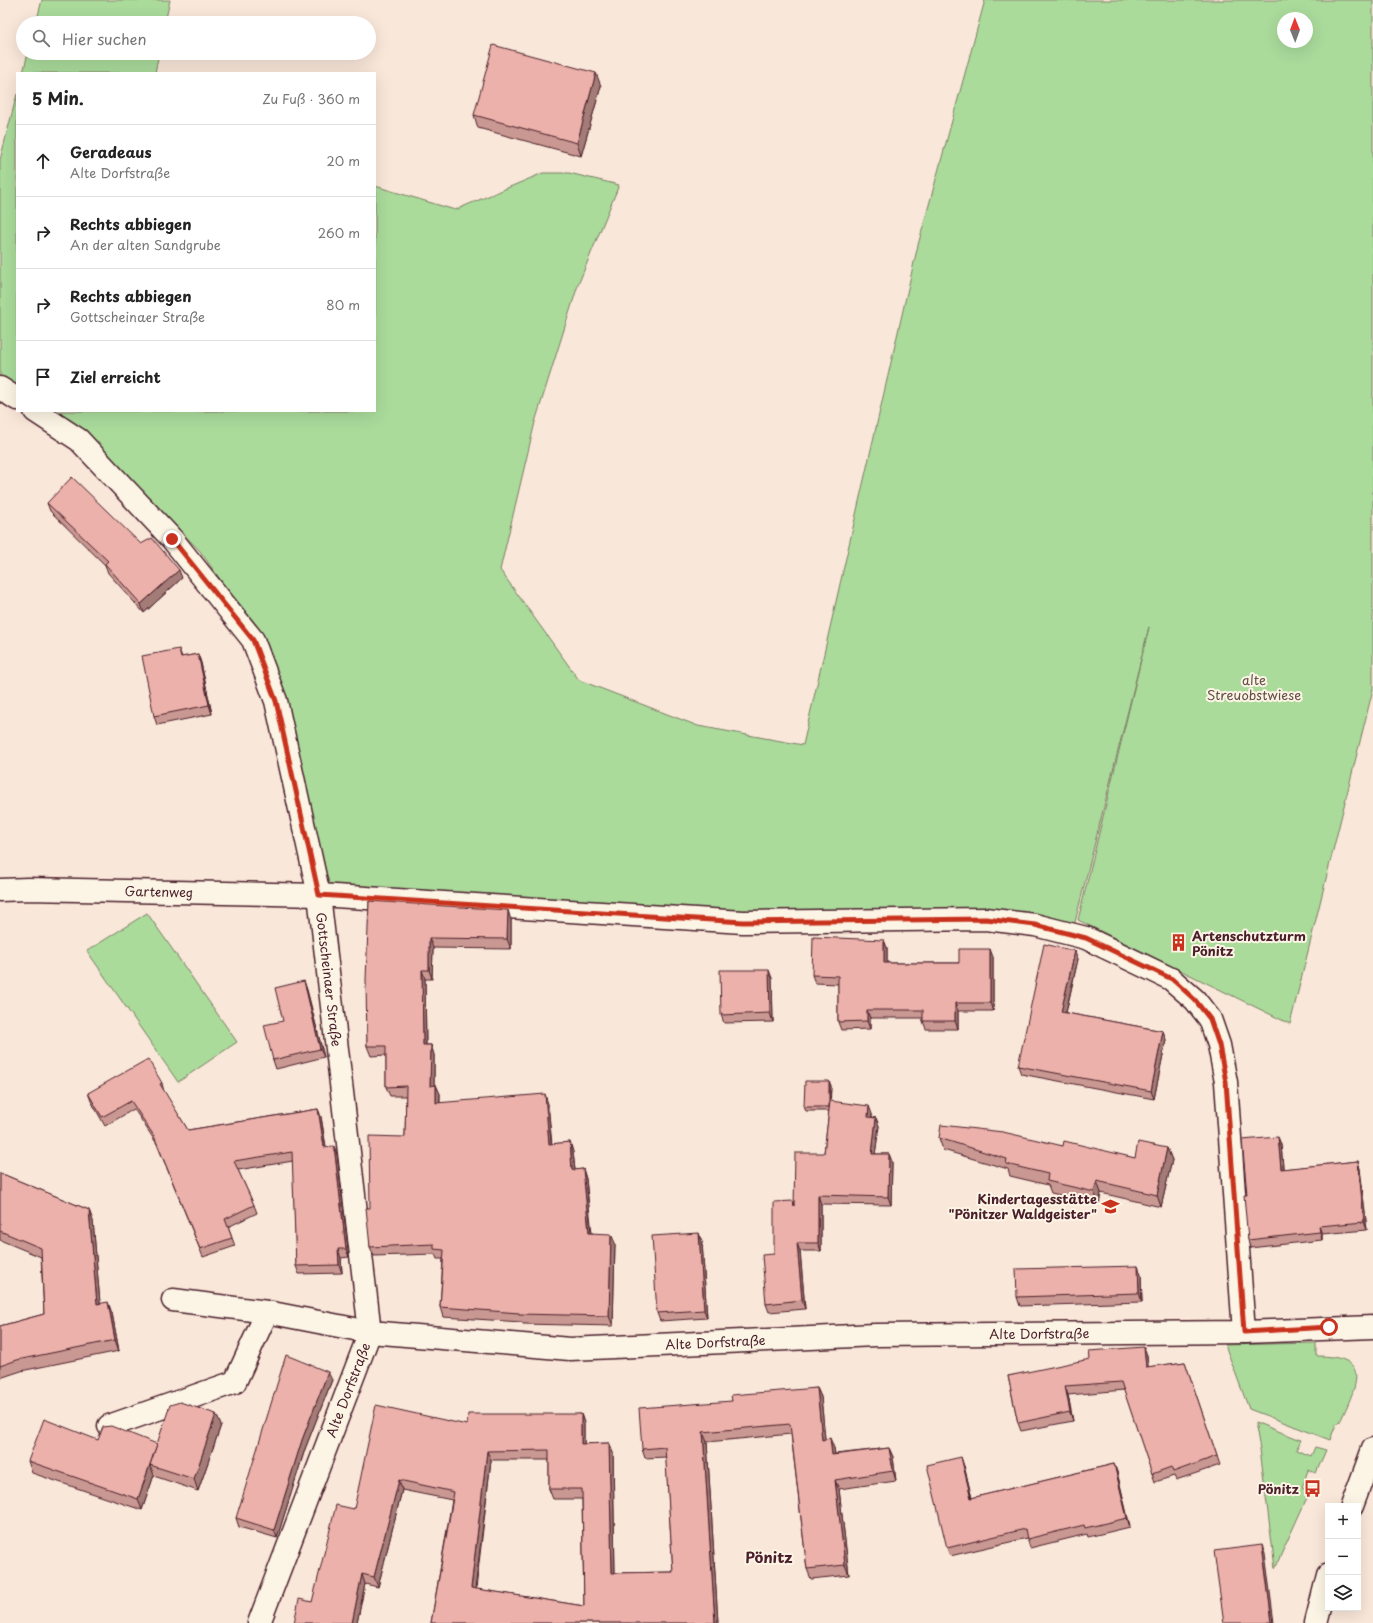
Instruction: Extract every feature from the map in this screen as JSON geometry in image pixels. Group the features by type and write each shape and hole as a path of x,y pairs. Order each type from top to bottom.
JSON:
{"street":[{"path":"0,388 16,398"},
{"name":"Gottscheinaer Straße","path":"37,412 79,440 172,539 253,640 276,701 319,895 370,1332"},
{"name":"Gartenweg","path":"0,890 28,889 319,895 743,922 986,919 1035,925 1086,938 1172,979 1195,1000 1210,1019 1219,1045 1226,1082 1244,1332"},
{"path":"173,1300 267,1312 370,1332"},
{"path":"109,1426 235,1382 267,1312"},
{"name":"Alte Dorfstraße","path":"258,1623 370,1332 570,1349 875,1335 1244,1332 1373,1327"},
{"path":"1353,1503 1373,1450"},
{"path":"1316,1623 1325,1587"}],"green space":[{"path":"42,0 170,0 167,16 38,16"},
{"name":"alte Streuobstwiese","path":"985,0 1373,0 1373,689 1290,1024 1078,920 1149,627 1071,938 991,926 330,894 282,692 259,634 200,551 91,439 56,412 376,412 376,186 455,210 543,173 569,173 619,185 578,285 535,422 500,570 579,680 698,726 803,745 918,245"},
{"path":"26,60 158,60 155,72 23,72"},
{"path":"16,98 16,394 0,386 0,160"},
{"path":"147,913 237,1042 178,1082 87,951"},
{"path":"1316,1343 1316,1356 1334,1357 1346,1361 1353,1367 1356,1375 1351,1396 1340,1422 1336,1424 1330,1440 1249,1409 1225,1345"},
{"path":"1255,1422 1301,1440 1296,1450 1311,1456 1315,1447 1326,1450 1316,1473 1308,1470 1302,1488 1310,1491 1275,1568 1260,1449"}],"building":[{"path":"493,45 596,73 577,143 474,115"},
{"path":"72,477 141,544 152,538 179,570 141,604 105,564 108,561 47,503"},
{"path":"179,649 181,657 198,654 209,705 154,716 142,656"},
{"path":"369,901 508,910 507,939 429,938 429,970 422,970 423,1045 431,1045 430,1086 436,1085 436,1103 545,1094 549,1144 570,1142 572,1170 583,1169 589,1233 611,1234 609,1316 519,1314 440,1307 444,1250 434,1249 434,1244 370,1247 366,1208 370,1208 369,1136 405,1137 406,1086 386,1087 386,1046 367,1046 366,980"},
{"path":"813,937 884,940 884,963 959,963 959,949 990,949 990,1003 955,1003 955,1021 923,1021 923,1010 867,1010 867,1021 838,1022 838,976 812,975"},
{"path":"1044,944 1075,951 1061,1012 1163,1031 1151,1091 1018,1066"},
{"path":"720,970 769,970 770,1013 721,1015"},
{"path":"304,981 320,1049 273,1060 264,1025 283,1021 275,988"},
{"path":"148,1059 162,1083 160,1084 188,1130 318,1109 324,1147 334,1146 346,1249 338,1249 339,1265 296,1266 292,1152 234,1161 254,1205 225,1219 232,1238 200,1249 154,1136 131,1101 102,1117 88,1093"},
{"path":"805,1081 829,1081 829,1107 804,1107"},
{"path":"830,1101 869,1106 868,1117 876,1118 872,1154 889,1154 888,1197 818,1195 818,1243 797,1243 802,1300 766,1304 762,1255 774,1254 774,1202 793,1201 794,1206 795,1153 824,1153"},
{"path":"941,1125 1003,1132 1063,1146 1064,1141 1135,1158 1138,1142 1167,1148 1157,1195 1097,1181 1094,1192 1047,1181 1048,1174 1006,1164 1007,1159 939,1138"},
{"path":"1278,1137 1281,1169 1358,1161 1364,1222 1319,1226 1320,1232 1248,1240 1244,1195 1247,1195 1242,1140"},
{"path":"0,1173 89,1210 97,1304 108,1302 115,1340 17,1360 0,1366 0,1326 44,1314 41,1248 0,1231"},
{"path":"699,1233 704,1310 657,1313 652,1236"},
{"path":"1138,1266 1139,1293 1017,1297 1016,1269"},
{"path":"1144,1347 1146,1367 1185,1362 1217,1456 1173,1472 1171,1467 1152,1474 1121,1382 1065,1386 1070,1412 1018,1423 1008,1376 1090,1359 1089,1351"},
{"path":"286,1355 328,1372 302,1440 274,1530 236,1518"},
{"path":"817,1388 822,1440 830,1438 832,1455 889,1448 893,1471 835,1480 845,1565 807,1569 790,1424 703,1432 715,1623 431,1623 454,1492 399,1480 374,1577 362,1574 352,1623 294,1623 299,1599 312,1602 336,1505 354,1509 376,1405 467,1425 468,1414 581,1414 581,1444 609,1443 612,1573 673,1572 665,1447 642,1449 639,1408 732,1401 731,1395","holes":["549,1450 549,1489 582,1489 584,1606 471,1588 487,1451"]},
{"path":"180,1402 216,1414 194,1479 150,1465 170,1405"},
{"path":"44,1419 98,1440 103,1427 111,1426 157,1444 138,1499 28,1461"},
{"path":"961,1457 971,1498 1114,1464 1127,1518 1085,1528 1084,1525 1027,1539 1025,1529 947,1548 927,1465"},
{"path":"1262,1545 1272,1623 1224,1623 1214,1551"}],"place":[{"name":"Artenschutzturm Pönitz","path":"1179,943"},
{"name":"Kindertagesstätte \"Pönitzer Waldgeister\"","path":"1110,1206"},
{"name":"Pönitz","path":"1312,1489"}],"district":[{"name":"Pönitz","path":"769,1558"}],"route":[{"path":"172,539 253,640 276,701 319,895 743,922 986,919 1035,925 1086,938 1172,979 1195,1000 1210,1019 1219,1045 1226,1082 1244,1332 1329,1327"}]}
